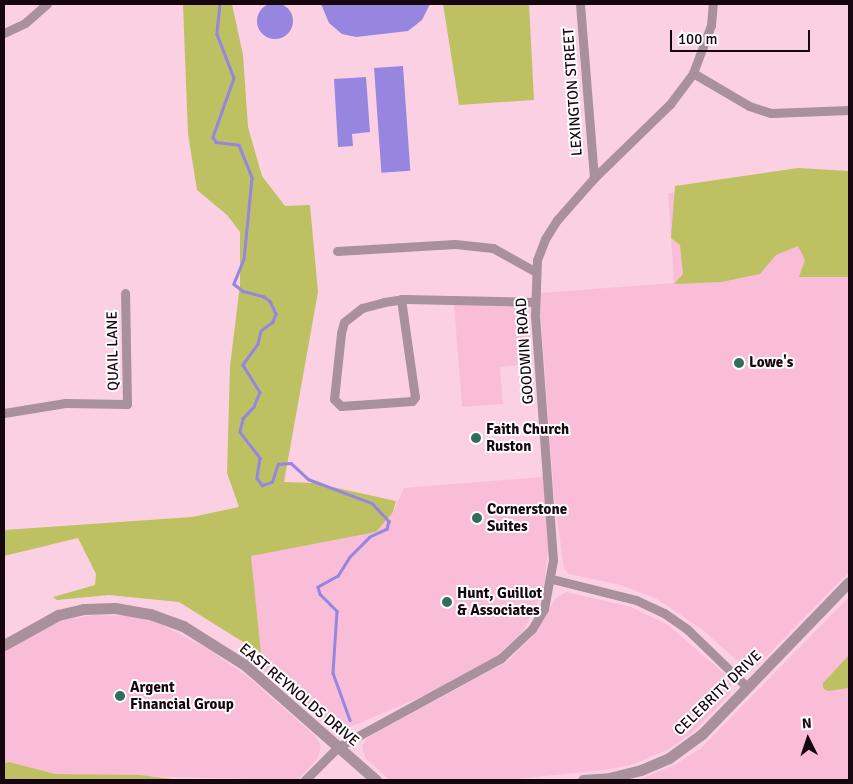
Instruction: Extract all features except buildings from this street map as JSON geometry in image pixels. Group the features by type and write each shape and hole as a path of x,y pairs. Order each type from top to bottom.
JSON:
{"street":[{"path":"4,33 25,24 47,4"},
{"name":"LEXINGTON STREET","path":"580,4 594,178"},
{"name":"GOODWIN ROAD","path":"305,780 338,747 501,658 532,629 544,609 552,579 552,525 534,302 536,272 545,239 557,220 594,178 670,104 693,73 711,25 713,4"},
{"path":"693,73 749,106 771,113 849,110"},
{"path":"337,250 465,245 493,248 536,272"},
{"name":"QUAIL LANE","path":"4,413 65,403 127,404 125,293"},
{"path":"401,300 415,397 412,401 341,406 334,399 344,322 362,308 401,300 534,302"},
{"path":"552,579 636,600 664,613 687,629 747,687"},
{"name":"CELEBRITY DRIVE","path":"583,780 641,770 669,758 702,734 849,582"},
{"name":"EAST REYNOLDS DRIVE","path":"4,646 58,615 84,609 115,608 150,614 183,626 245,665 376,780"}],"shaded area":[{"path":"275,3 288,8 293,21 288,34 275,39 262,34 257,21 262,8"},
{"path":"321,4 430,4 422,20 408,31 356,37 342,34 329,23"},
{"path":"403,66 410,171 381,173 374,68"},
{"path":"366,77 370,132 352,134 353,146 338,147 334,79"},
{"path":"846,178 849,220 849,572 758,665 746,668 700,628 657,599 621,585 569,574 564,569 554,496 539,293 674,283 668,193"},
{"path":"454,304 518,306 528,313 533,364 500,367 503,404 462,407"},
{"path":"543,477 548,549 544,588 524,630 495,658 428,694 338,732 262,669 251,556 376,532 393,512 404,488"},
{"path":"566,592 631,607 668,625 726,675 731,682 730,694 693,732 669,749 634,764 611,769 507,780 390,780 365,758 362,746 368,737 508,661 536,633 555,599"},
{"path":"849,597 849,780 639,780 676,764 701,748"},
{"path":"95,615 128,616 156,622 205,647 247,676 314,735 321,745 318,758 298,780 55,774 4,763 4,651 60,620"}],"green space":[{"path":"183,4 232,4 243,55 248,127 262,176 285,206 310,205 318,292 284,482 314,483 396,501 393,512 376,532 251,556 261,653 179,602 109,595 57,600 53,597 95,585 96,574 78,538 4,556 4,530 192,517 239,507 227,473 230,366 240,285 240,232 227,215 197,190 188,134"},
{"path":"443,4 529,4 534,100 459,105"},
{"path":"798,168 849,171 849,277 799,277 805,260 798,246 776,255 760,274 721,282 674,284 683,274 680,245 671,238 675,186"},
{"path":"849,655 849,688 828,691 823,688 823,683"},
{"path":"9,762 55,774 140,775 180,780 4,780 4,763"}],"waterway":[{"path":"220,4 217,34 234,78 213,137 216,142 239,145 252,178 244,259 234,284 243,291 263,296 270,301 276,314 273,322 261,331 258,344 243,365 260,392 254,407 243,419 240,432 260,458 257,478 262,485 272,482 278,464 291,463 308,479 372,503 389,521 387,529 370,537 350,557 338,576 318,587 320,594 337,611 333,673 350,720"}],"place":[{"name":"Lowe's","path":"739,363"},
{"name":"Faith Church Ruston","path":"476,438"},
{"name":"Cornerstone Suites","path":"477,518"},
{"name":"Hunt, Guillot & Associates","path":"447,602"},
{"name":"Argent Financial Group","path":"120,696"}]}
